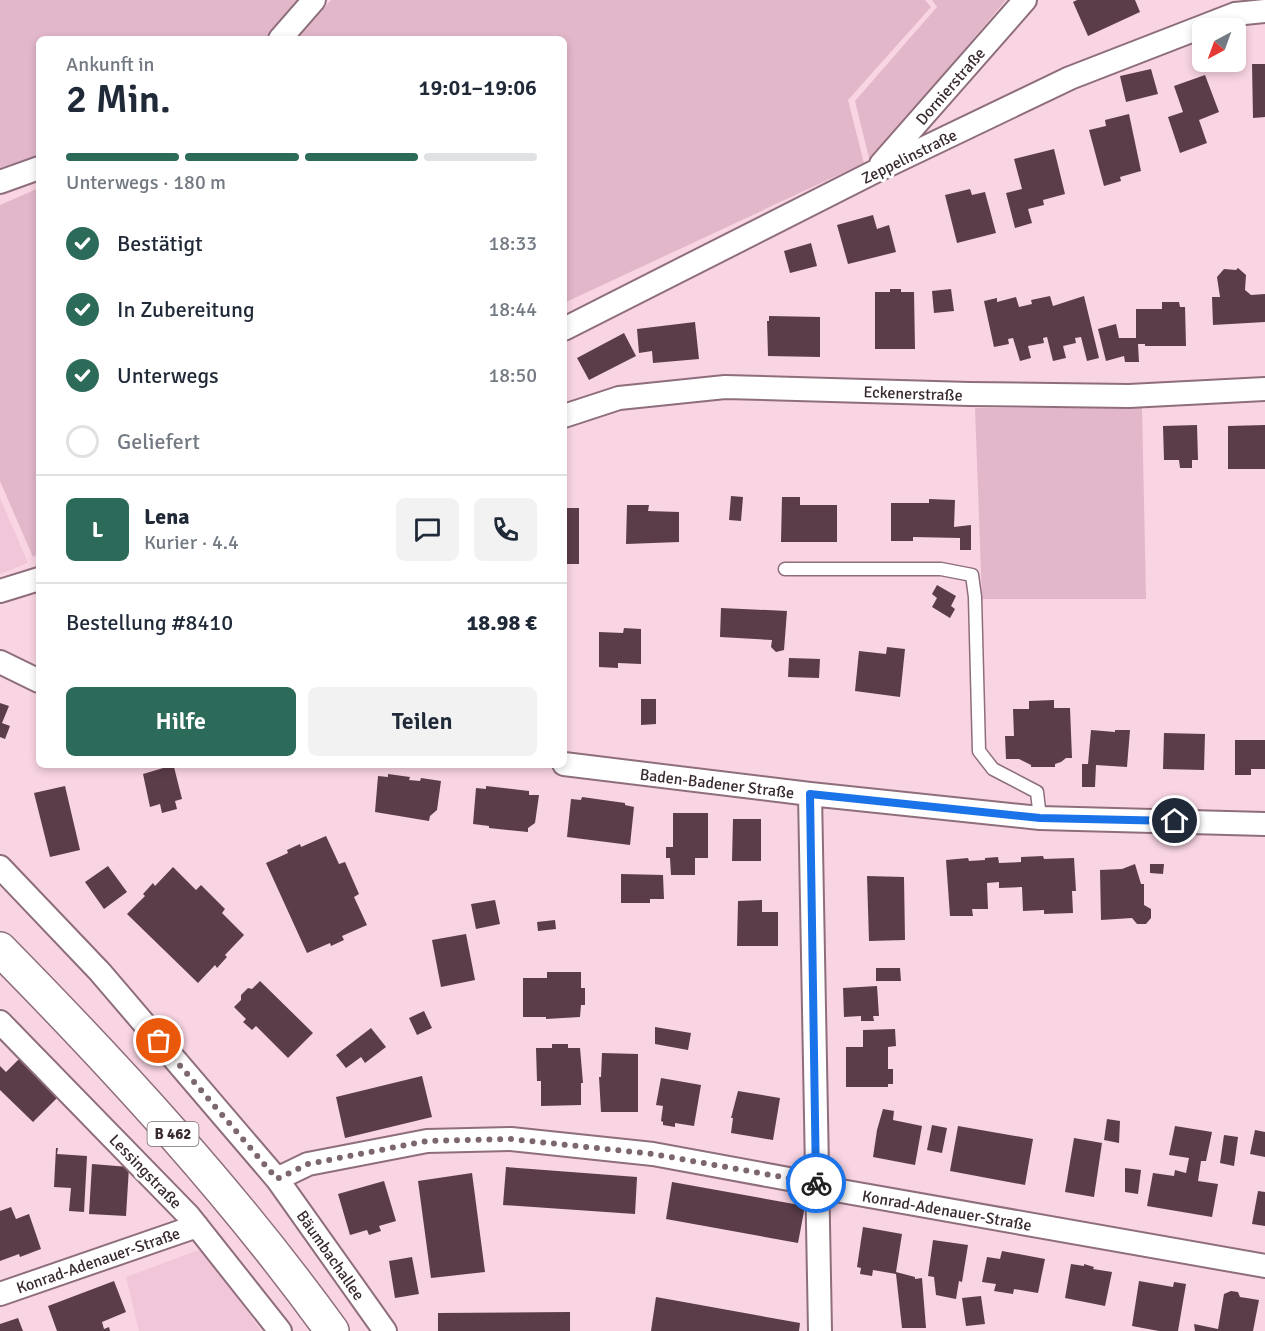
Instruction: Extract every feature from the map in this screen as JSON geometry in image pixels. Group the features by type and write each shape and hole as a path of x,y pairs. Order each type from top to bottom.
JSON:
{"main road":[{"name":"B 462","path":"0,949 88,1039 189,1153 289,1271 332,1331"}],"street":[{"path":"283,36 314,0"},
{"name":"Dornierstraße","path":"874,172 1025,0"},
{"name":"Zeppelinstraße","path":"567,327 874,172 1070,78 1235,14 1265,10"},
{"path":"0,182 36,169"},
{"name":"Eckenerstraße","path":"567,415 620,398 725,387 1129,396 1265,389"},
{"path":"0,591 36,580"},
{"path":"0,662 36,680"},
{"name":"Baden-Badener Straße","path":"567,764 810,794 1040,818 1265,824"},
{"path":"810,794 820,1331"},
{"path":"0,867 100,972 277,1179"},
{"name":"Lessingstraße","path":"0,1022 197,1226 280,1331"},
{"name":"Konrad-Adenauer-Straße","path":"277,1179 308,1164 427,1141 511,1139 653,1154 816,1184 842,1191 1265,1266"},
{"name":"Bäumbachallee","path":"277,1179 385,1331"},
{"name":"Konrad-Adenauer-Straße","path":"0,1294 197,1226"}],"lane":[{"path":"785,569 941,569 972,575 975,597 979,751 993,769 1037,792 1040,818"}],"shaded area":[{"path":"0,0 301,0 269,36 36,36 36,158 0,173"},
{"path":"331,0 925,0 931,7 848,100 864,163 567,302 567,36 299,36"},
{"path":"932,0 1006,0 870,162 855,101 937,7"},
{"path":"36,189 36,555 33,557 0,481 0,205"},
{"path":"975,408 1142,408 1146,599 982,599"},
{"path":"0,498 28,563 0,574"},
{"path":"204,1248 261,1331 139,1331 126,1277"}],"building":[{"path":"1077,0 1135,0 1140,12 1088,36 1073,2"},
{"path":"1252,64 1265,64 1265,117 1253,118"},
{"path":"1151,69 1158,94 1126,102 1120,76"},
{"path":"1205,75 1219,112 1199,120 1207,143 1180,153 1168,117 1183,112 1174,86"},
{"path":"1129,114 1141,171 1120,177 1121,181 1104,186 1089,130 1106,126 1105,120"},
{"path":"1054,149 1065,194 1043,200 1044,205 1028,209 1032,223 1015,228 1006,193 1022,189 1014,159"},
{"path":"970,189 972,195 985,192 996,233 957,243 945,195"},
{"path":"873,215 877,229 889,225 896,252 848,264 837,225"},
{"path":"811,243 817,266 790,273 784,251"},
{"path":"1238,268 1246,275 1245,290 1251,295 1265,294 1265,322 1213,325 1212,297 1220,297 1217,277 1224,269 1236,270"},
{"path":"890,289 914,292 915,349 875,349 875,292 890,292"},
{"path":"951,289 954,311 934,313 932,291"},
{"path":"1050,296 1053,306 1084,296 1099,358 1087,361 1081,337 1075,338 1076,343 1063,346 1066,358 1053,361 1047,337 1043,338 1044,343 1028,346 1031,358 1020,361 1013,338 1008,339 1009,344 994,347 984,301 997,298 997,302 1016,297 1019,307 1032,304 1031,300"},
{"path":"1162,302 1179,302 1180,307 1185,307 1186,346 1138,344 1139,362 1125,362 1124,356 1106,361 1098,329 1116,324 1119,338 1136,338 1136,309 1162,309"},
{"path":"769,316 820,317 820,357 768,356 767,321 769,321"},
{"path":"695,322 699,359 653,363 652,351 639,353 637,329"},
{"path":"624,333 636,356 589,380 577,358"},
{"path":"1197,425 1198,460 1192,460 1192,468 1180,468 1179,460 1164,460 1163,426"},
{"path":"1265,425 1265,469 1228,469 1228,426"},
{"path":"731,496 743,497 741,521 729,520"},
{"path":"782,497 800,497 800,505 837,505 837,542 781,542"},
{"path":"929,499 955,500 954,527 971,525 971,550 960,550 960,538 913,537 913,541 891,541 891,503 929,503"},
{"path":"627,505 649,505 648,511 679,512 679,542 626,544"},
{"path":"567,508 579,508 579,564 567,564"},
{"path":"937,585 956,596 951,606 955,609 950,618 932,607 937,598 932,594"},
{"path":"721,608 787,611 784,650 776,652 771,647 772,640 720,637"},
{"path":"624,628 641,629 641,664 618,663 618,668 599,667 599,632 623,633"},
{"path":"887,647 905,649 900,697 855,691 859,651 886,654"},
{"path":"789,658 820,659 819,678 788,677"},
{"path":"641,699 656,699 656,724 641,725"},
{"path":"1054,700 1054,708 1070,708 1072,758 1066,758 1055,764 1055,767 1031,767 1019,759 1006,759 1005,736 1014,736 1013,709 1029,709 1029,701"},
{"path":"0,703 9,706 2,723 10,726 5,739 0,737"},
{"path":"1091,730 1115,732 1115,730 1130,730 1127,767 1096,765 1095,787 1082,787 1082,764 1088,764"},
{"path":"1164,733 1205,734 1204,770 1163,769"},
{"path":"1235,740 1265,740 1265,769 1251,769 1251,775 1235,775"},
{"path":"163,768 174,768 182,799 175,801 177,809 162,813 160,804 150,807 143,774"},
{"path":"388,774 410,777 409,780 420,781 421,778 441,781 437,810 430,816 429,821 375,812 378,776 388,777"},
{"path":"65,786 80,850 50,857 34,793"},
{"path":"486,786 529,791 529,795 539,795 535,823 528,828 528,832 473,824 476,788 486,789"},
{"path":"582,797 625,803 625,805 634,807 630,845 567,837 571,799 581,800"},
{"path":"673,813 708,813 708,858 695,858 695,875 671,875 670,858 666,858 666,847 673,847"},
{"path":"733,819 761,819 761,861 732,861"},
{"path":"326,836 339,864 345,862 359,894 354,897 367,925 342,936 344,940 331,946 330,943 307,953 266,863 288,853 287,850 300,844 301,847"},
{"path":"1043,856 1044,859 1074,858 1076,891 1072,891 1073,913 1044,914 1044,910 1023,911 1022,887 999,888 999,882 987,883 988,909 972,909 973,916 950,916 946,860 968,858 969,861 998,857 999,863 1021,862 1021,857"},
{"path":"1135,864 1141,884 1144,884 1144,905 1151,909 1151,918 1146,924 1137,924 1132,918 1101,920 1100,870 1122,869"},
{"path":"1150,864 1164,864 1163,874 1150,873"},
{"path":"108,866 127,892 104,909 85,882"},
{"path":"173,867 196,890 201,885 225,909 222,913 244,935 225,955 227,957 217,968 215,965 198,983 127,914 145,896 143,894 153,883 155,886"},
{"path":"621,874 663,875 664,899 650,899 650,903 621,903"},
{"path":"867,876 904,877 905,940 869,941"},
{"path":"495,900 500,924 476,929 471,904"},
{"path":"762,900 762,912 778,912 778,946 737,946 738,901"},
{"path":"555,920 556,929 538,931 537,922"},
{"path":"466,934 475,980 441,987 432,940"},
{"path":"876,968 900,968 901,981 876,981"},
{"path":"547,972 581,972 581,988 585,988 585,1005 581,1005 580,1017 546,1019 546,1017 523,1017 523,978 547,978"},
{"path":"260,981 313,1033 288,1058 256,1026 252,1030 243,1022 246,1019 234,1007 248,988 252,989"},
{"path":"877,986 879,1016 873,1016 874,1021 861,1021 861,1016 844,1017 843,988"},
{"path":"424,1011 432,1028 417,1035 409,1018"},
{"path":"655,1027 691,1033 688,1050 655,1044"},
{"path":"371,1028 386,1047 365,1063 361,1057 346,1068 336,1055"},
{"path":"895,1029 896,1046 888,1047 888,1069 893,1069 893,1084 888,1084 888,1087 846,1087 846,1047 863,1047 863,1030"},
{"path":"552,1044 568,1044 568,1048 580,1048 583,1083 581,1083 581,1105 541,1106 541,1081 537,1081 536,1048 552,1048"},
{"path":"602,1053 638,1054 638,1112 601,1112 599,1077 601,1077"},
{"path":"21,1057 60,1095 33,1122 0,1090 0,1066 6,1072"},
{"path":"422,1076 432,1117 345,1138 336,1097"},
{"path":"661,1078 701,1085 694,1126 675,1123 675,1127 663,1125 661,1121 663,1106 656,1105"},
{"path":"738,1091 780,1098 773,1140 731,1133 733,1118 731,1118"},
{"path":"883,1109 894,1111 893,1120 922,1126 915,1165 873,1157"},
{"path":"1107,1119 1120,1121 1119,1143 1104,1140"},
{"path":"932,1125 947,1128 942,1153 927,1150"},
{"path":"958,1126 1033,1139 1025,1185 950,1171"},
{"path":"1175,1126 1212,1132 1206,1161 1201,1161 1198,1181 1218,1184 1212,1217 1147,1206 1153,1173 1174,1176 1175,1170 1186,1173 1189,1158 1169,1155"},
{"path":"1255,1130 1265,1132 1265,1157 1250,1154"},
{"path":"1224,1135 1238,1137 1234,1166 1220,1163"},
{"path":"1074,1138 1102,1143 1094,1197 1065,1192"},
{"path":"56,1148 58,1148 57,1154 87,1156 84,1212 69,1211 71,1188 54,1187"},
{"path":"92,1164 129,1167 126,1216 89,1214"},
{"path":"506,1167 637,1177 635,1214 503,1205"},
{"path":"1125,1168 1141,1170 1138,1194 1125,1192"},
{"path":"472,1173 485,1272 431,1278 418,1181"},
{"path":"384,1181 396,1221 379,1226 381,1231 369,1235 367,1230 350,1235 338,1194"},
{"path":"672,1182 805,1206 798,1243 666,1219"},
{"path":"1258,1191 1265,1192 1265,1226 1252,1224"},
{"path":"11,1207 16,1219 29,1214 41,1249 0,1261 0,1211"},
{"path":"863,1227 902,1234 896,1272 915,1277 915,1279 922,1278 926,1328 902,1328 896,1274 873,1270 872,1276 860,1274 861,1268 857,1267"},
{"path":"933,1240 968,1245 962,1282 959,1281 956,1299 936,1295 934,1277 928,1276"},
{"path":"1002,1251 1045,1259 1038,1293 1014,1289 1013,1294 994,1291 996,1284 982,1282 987,1257 1000,1259"},
{"path":"412,1257 419,1294 395,1298 389,1261"},
{"path":"1071,1264 1084,1266 1084,1264 1094,1267 1093,1269 1112,1272 1105,1306 1065,1298"},
{"path":"114,1281 126,1312 102,1322 104,1329 109,1327 110,1331 57,1331 48,1306"},
{"path":"1139,1281 1173,1287 1174,1282 1186,1284 1178,1331 1159,1331 1132,1326"},
{"path":"1231,1291 1238,1292 1240,1297 1259,1300 1253,1331 1195,1331 1194,1324 1218,1329 1224,1294"},
{"path":"981,1296 985,1324 966,1326 962,1298"},
{"path":"656,1297 800,1323 799,1331 651,1331"},
{"path":"570,1312 570,1331 438,1331 438,1313"},
{"path":"18,1318 23,1331 0,1331 0,1324"}],"way so far":[{"path":"159,1041 277,1179 308,1164 427,1141 511,1139 653,1154 816,1183"}],"route":[{"path":"816,1183 810,794 1040,818 1175,821"}]}
